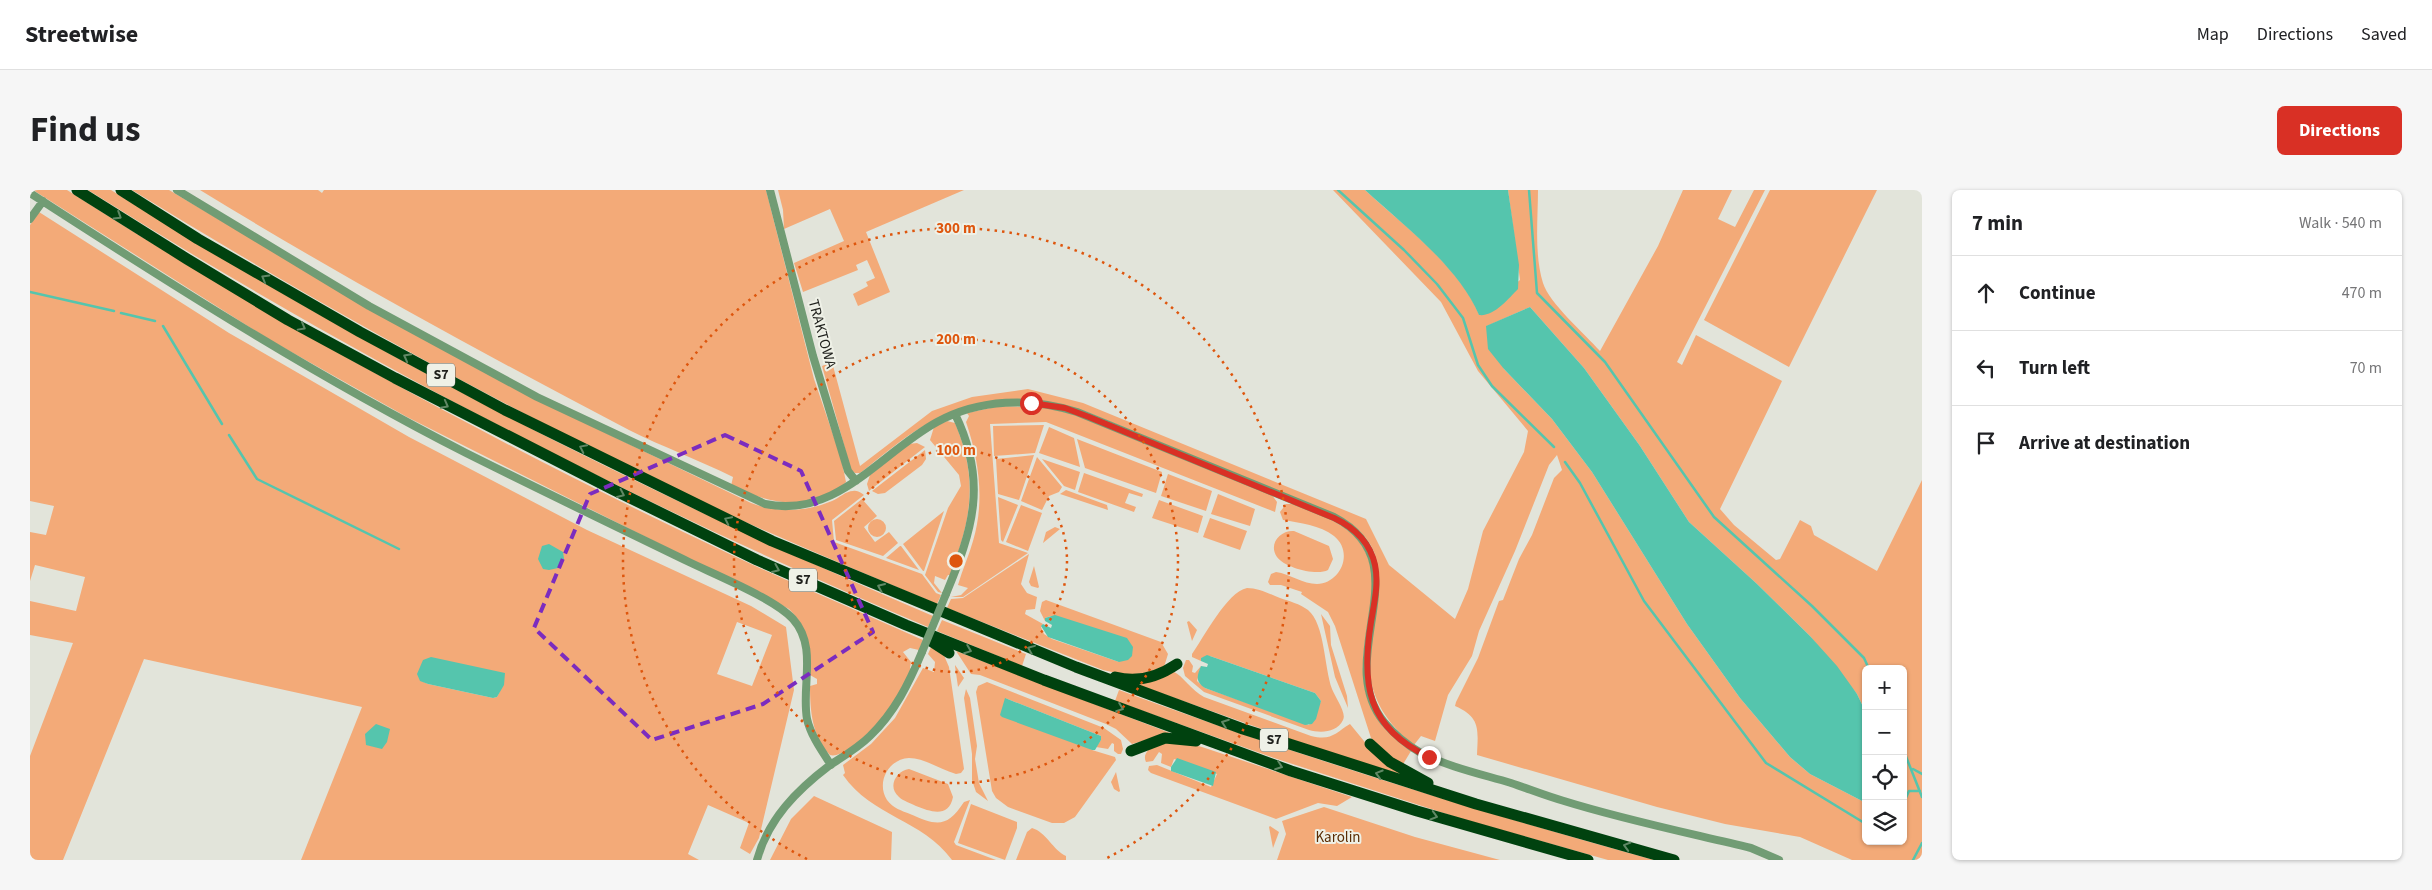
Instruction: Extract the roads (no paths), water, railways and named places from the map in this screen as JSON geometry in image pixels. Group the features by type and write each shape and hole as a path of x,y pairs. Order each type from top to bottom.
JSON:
{"highway":[{"name":"S7","path":"77,190 280,315 395,378 614,490 702,531 757,560 906,626 1233,750 1417,812 1588,860"},
{"name":"S7","path":"121,190 198,239 360,332 505,410 772,541 1076,668 1243,729 1476,804 1674,860"},
{"path":"906,626 949,653"},
{"path":"1076,668 1132,680 1155,676 1177,664"},
{"path":"1131,751 1158,739 1174,738 1233,750"},
{"path":"1370,744 1382,756 1409,773 1476,804"}],"street":[{"path":"177,190 369,306 528,392 759,503 782,507 806,506 828,499 856,481 922,431 955,414 983,406 1012,402 1065,408 1344,523 1363,540 1375,565 1376,593 1366,666 1370,694 1382,719 1407,744 1429,757 1566,802 1751,848 1779,860"},
{"name":"TRAKTOWA","path":"770,190 814,356 848,471 856,481"},
{"path":"30,193 238,324 370,402 490,465 737,585 783,610 796,622 804,636 807,652 806,699 808,722 819,747 831,765"},
{"path":"30,219 43,201"},
{"path":"757,860 765,837 781,810 798,792 831,765 860,745 892,712 906,689 967,541 974,500 971,459 955,414"}],"waterway":[{"path":"1338,190 1404,250 1437,284 1463,318 1478,365 1492,386 1554,447"},
{"path":"1529,190 1537,293 1605,362 1714,517 1812,606 1864,658 1867,665"},
{"path":"30,292 114,311"},
{"path":"121,313 155,321"},
{"path":"163,326 222,424"},
{"path":"229,435 257,479 399,549"},
{"path":"1565,462 1580,483 1644,601 1766,763 1862,822"},
{"path":"1905,755 1922,797"},
{"path":"1913,769 1922,774"},
{"path":"1905,800 1909,791 1920,791"},
{"path":"1913,860 1922,843"}],"park label":[{"name":"Karolin","path":"1338,837"}]}
